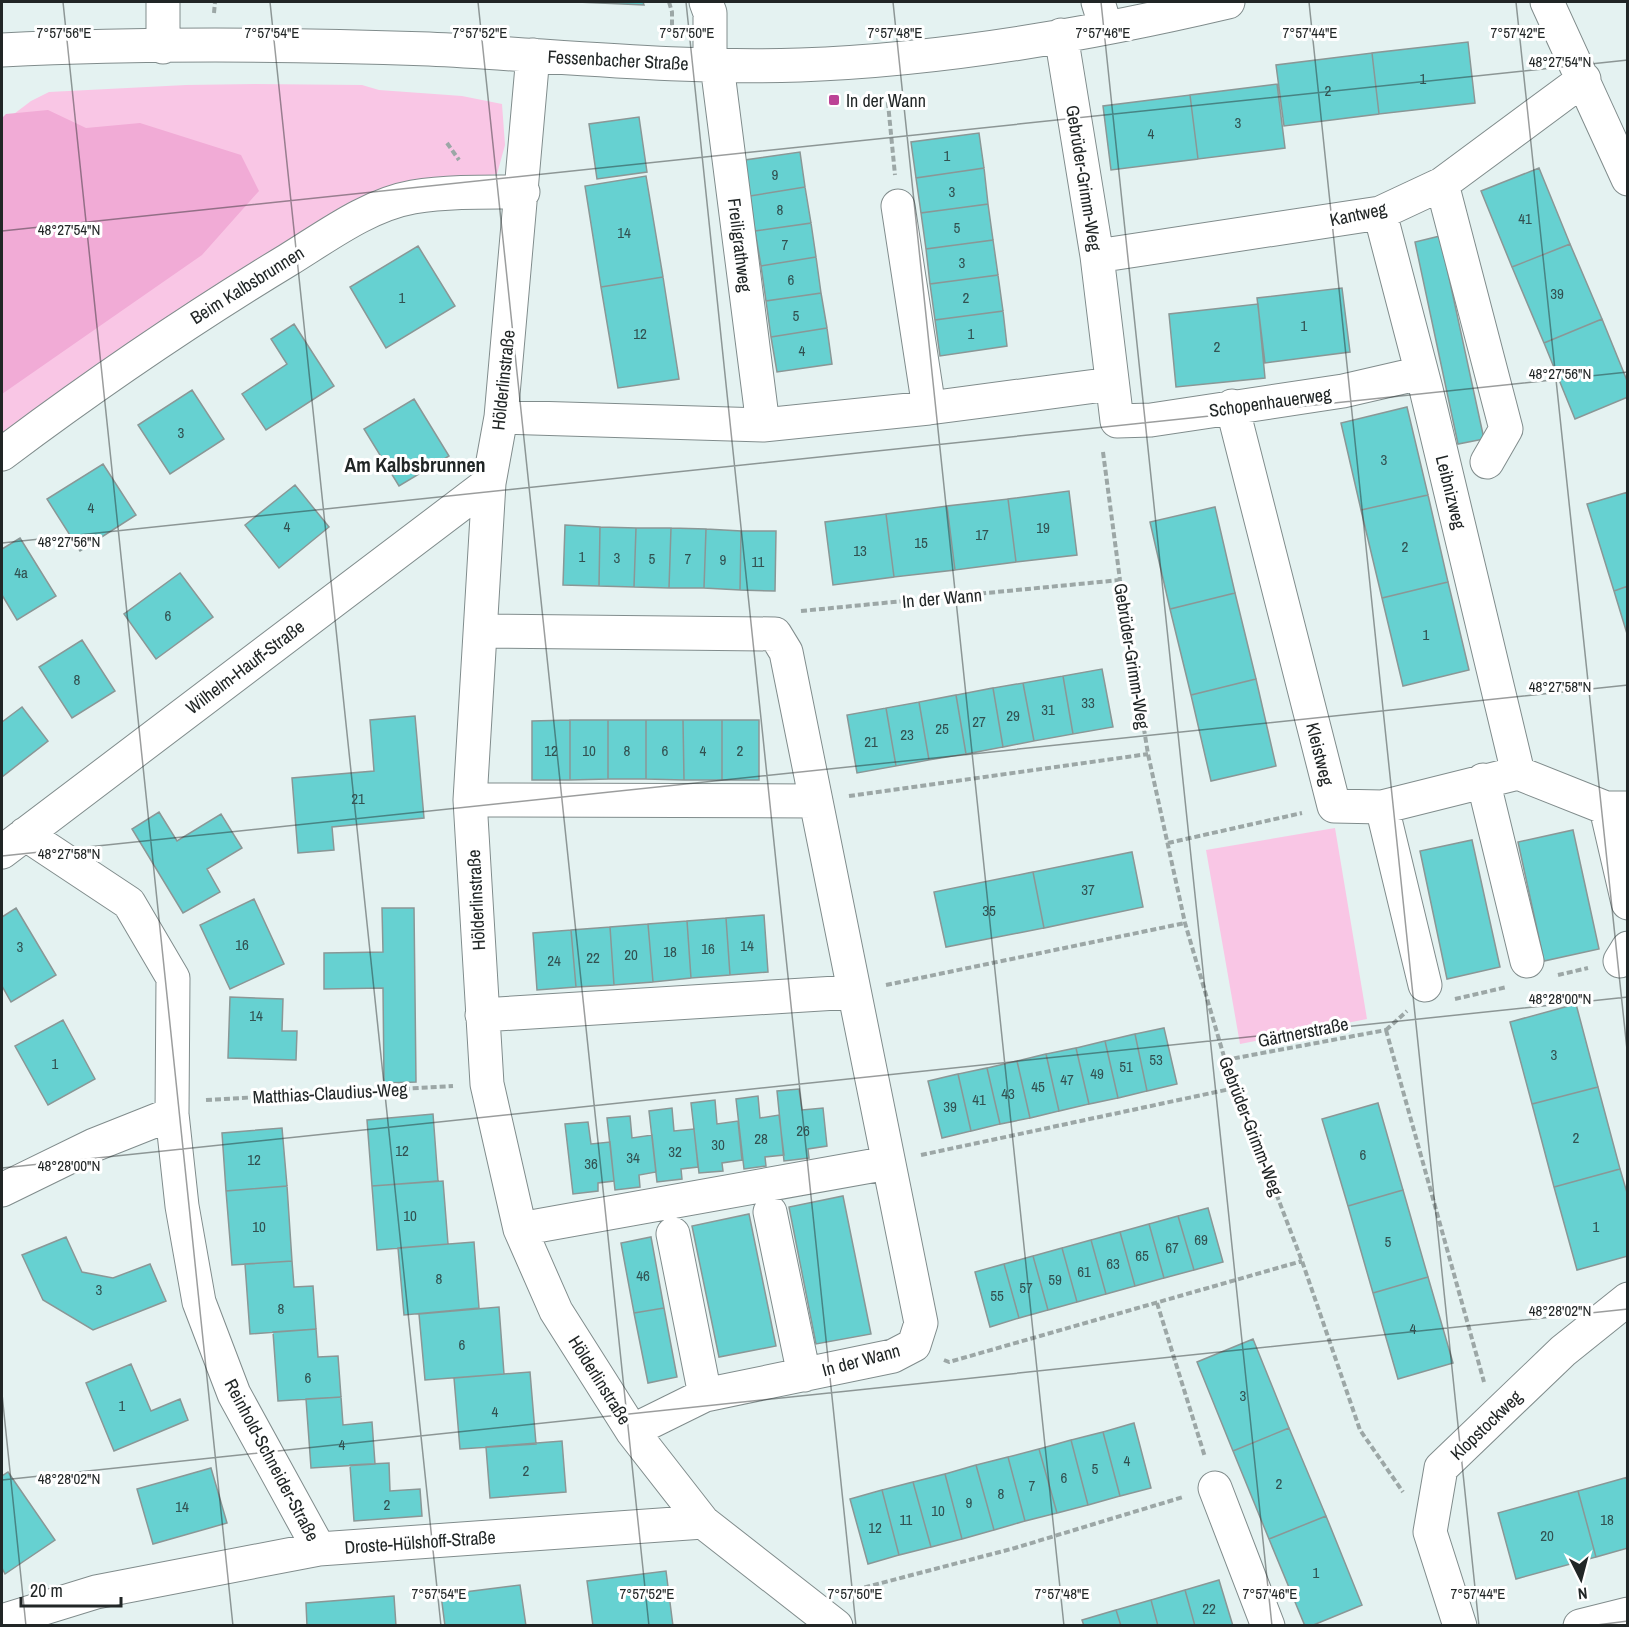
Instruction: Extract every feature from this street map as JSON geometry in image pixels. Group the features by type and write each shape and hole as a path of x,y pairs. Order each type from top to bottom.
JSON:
{"street":[{"path":"163,2 163,47"},
{"name":"Freiligrathweg","path":"706,2 710,13 714,65 763,425"},
{"name":"Fessenbacher Straße","path":"2,50 163,47 415,49 714,65 801,65 884,59 1061,35 1102,15 1228,2"},
{"path":"1547,2 1628,179"},
{"name":"Gebrüder-Grimm-Weg","path":"1061,35 1097,256 1117,421"},
{"name":"Hölderlinstraße","path":"533,55 523,192 501,417 489,483 482,632 470,800 487,1084 520,1229 556,1311 632,1431 703,1521 826,1616"},
{"name":"Kantweg","path":"1097,256 1380,213 1442,184 1584,80"},
{"path":"1442,184 1506,429 1487,462"},
{"name":"Beim Kalbsbrunnen","path":"2,454 102,379 232,293 361,215 412,197 523,192"},
{"path":"898,206 930,408"},
{"name":"Leibnizweg","path":"1380,213 1518,773"},
{"name":"Schopenhauerweg","path":"1117,421 1151,420 1232,406 1343,392 1421,373"},
{"path":"501,417 763,425 930,408 1111,384"},
{"name":"Kleistweg","path":"1232,406 1334,806 1382,807 1518,773"},
{"name":"Wilhelm-Hauff-Straße","path":"13,843 489,483"},
{"path":"482,632 775,634"},
{"name":"In der Wann","path":"632,1431 705,1395 893,1356 914,1345 921,1323 786,652 775,634"},
{"path":"1518,773 1617,808 1628,903"},
{"path":"1483,780 1530,975"},
{"path":"470,800 816,801"},
{"path":"1382,807 1432,998"},
{"name":"Reinhold-Schneider-Straße","path":"13,843 129,903 173,978 172,1108 182,1206 199,1302 234,1394 319,1549"},
{"path":"482,1015 853,992"},
{"path":"2,1190 172,1108"},
{"path":"520,1229 888,1163"},
{"path":"770,1212 804,1375"},
{"path":"673,1233 705,1395"},
{"name":"Klopstockweg","path":"1460,1626 1430,1532 1441,1468 1563,1351 1628,1299"},
{"path":"1215,1488 1268,1626"},
{"name":"Droste-Hülshoff-Straße","path":"2,1621 96,1592 319,1549 703,1521"},
{"path":"1580,1626 1628,1614"}],"path":[{"path":"884,59 898,206"},
{"name":"Gebrüder-Grimm-Weg","path":"1117,421 1102,446 1119,580 1148,754 1185,923 1234,1088 1302,1261 1360,1430 1430,1532"},
{"name":"In der Wann","path":"775,634 795,612 1119,580"},
{"path":"816,801 1148,754"},
{"path":"1168,843 1334,806"},
{"path":"853,992 1185,923"},
{"path":"1494,1418 1386,1030 1408,1011 1432,998 1624,954"},
{"name":"Gärtnerstraße","path":"1225,1060 1386,1030"},
{"name":"Matthias-Claudius-Weg","path":"172,1108 487,1084"},
{"path":"888,1163 1234,1088"},
{"path":"914,1345 950,1362 1302,1261"},
{"path":"826,1616 836,1595 1015,1548 1215,1488 1157,1304"}],"shaded area":[{"path":"255,84 362,85 379,90 462,96 502,104 505,145 497,174 388,189 311,227 106,358 2,440 2,123 31,101 49,92"},
{"path":"48,110 86,128 140,123 241,155 259,191 202,255 2,394 2,118 6,114"},
{"path":"1335,828 1367,1019 1240,1044 1206,850"}],"building":[{"path":"577,2 643,2 644,5"},
{"path":"1468,42 1475,103 1379,114 1372,53"},
{"path":"1372,53 1379,114 1284,126 1276,65"},
{"path":"1277,84 1285,148 1198,159 1190,95"},
{"path":"1190,95 1198,159 1111,170 1103,106"},
{"path":"639,117 647,172 597,179 589,124"},
{"path":"979,133 984,168 916,178 911,142"},
{"path":"800,152 805,187 750,196 745,160"},
{"path":"984,168 988,204 921,213 916,178"},
{"path":"1539,168 1570,244 1512,267 1481,191"},
{"path":"646,176 663,277 601,287 585,186"},
{"path":"805,187 811,223 755,231 750,196"},
{"path":"988,204 993,240 926,249 921,213"},
{"path":"811,223 816,257 761,266 755,231"},
{"path":"1440,236 1484,439 1458,444 1415,242"},
{"path":"993,240 998,275 930,284 926,249"},
{"path":"1570,244 1602,319 1544,343 1512,267"},
{"path":"418,246 455,306 386,348 350,287"},
{"path":"816,257 821,293 766,301 761,266"},
{"path":"998,275 1003,311 935,320 930,284"},
{"path":"663,277 679,379 618,388 601,287"},
{"path":"1342,288 1350,352 1265,363 1257,298"},
{"path":"821,293 827,328 771,337 766,301"},
{"path":"1258,304 1265,378 1176,387 1169,314"},
{"path":"1003,311 1007,346 940,356 935,320"},
{"path":"1602,319 1628,383 1628,397 1575,419 1544,343"},
{"path":"294,324 334,386 266,430 242,394 287,364 271,339"},
{"path":"827,328 832,364 777,372 771,337"},
{"path":"192,390 224,439 170,474 138,425"},
{"path":"414,399 449,456 399,486 364,429"},
{"path":"1407,407 1428,495 1361,510 1341,423"},
{"path":"103,464 136,515 80,551 47,499"},
{"path":"295,485 329,527 279,568 245,525"},
{"path":"1069,491 1077,555 1016,562 1008,499"},
{"path":"1628,492 1628,586 1614,591 1587,504"},
{"path":"1428,495 1448,582 1382,598 1361,510"},
{"path":"1008,499 1016,562 955,570 947,506"},
{"path":"947,506 955,570 894,577 886,514"},
{"path":"1215,507 1235,593 1170,609 1150,522"},
{"path":"886,514 894,577 833,585 825,522"},
{"path":"565,525 600,527 599,586 563,585"},
{"path":"600,527 636,528 634,587 599,586"},
{"path":"636,528 671,528 669,588 634,587"},
{"path":"671,528 706,529 704,588 669,588"},
{"path":"706,529 741,531 740,590 704,588"},
{"path":"741,531 776,531 775,591 740,590"},
{"path":"20,538 56,596 17,620 2,595 2,549"},
{"path":"180,573 213,617 156,659 124,614"},
{"path":"1448,582 1469,670 1403,686 1382,598"},
{"path":"1628,586 1628,637 1614,591"},
{"path":"1235,593 1256,679 1191,695 1170,609"},
{"path":"82,640 115,691 72,718 39,667"},
{"path":"1102,669 1113,727 1073,734 1063,676"},
{"path":"1063,676 1073,734 1034,741 1023,683"},
{"path":"1256,679 1276,766 1211,781 1191,695"},
{"path":"1023,683 1034,741 1003,747 993,688"},
{"path":"993,688 1003,747 966,754 956,695"},
{"path":"956,695 966,754 929,760 919,702"},
{"path":"919,702 929,760 896,766 886,708"},
{"path":"22,707 48,741 2,777 2,722"},
{"path":"886,708 896,766 857,773 847,715"},
{"path":"415,716 424,818 332,827 334,850 298,853 292,778 374,771 370,720"},
{"path":"570,720 570,780 532,780 532,721"},
{"path":"570,720 608,720 608,779 570,780"},
{"path":"608,720 646,720 646,779 608,779"},
{"path":"646,720 683,720 684,780 646,779"},
{"path":"683,720 722,720 722,780 684,780"},
{"path":"722,720 759,720 759,780 722,780"},
{"path":"159,812 177,841 221,814 242,848 207,869 220,892 183,913 132,829"},
{"path":"1573,830 1599,949 1544,961 1518,842"},
{"path":"1472,840 1500,967 1447,979 1420,851"},
{"path":"1132,852 1143,907 1044,928 1033,872"},
{"path":"1033,872 1044,928 946,947 934,892"},
{"path":"254,899 284,964 230,989 200,925"},
{"path":"16,908 56,975 11,1002 2,986 2,917"},
{"path":"382,908 414,908 416,1082 384,1083 383,988 324,989 324,953 383,952"},
{"path":"764,915 768,972 730,975 726,918"},
{"path":"726,918 730,975 691,978 687,921"},
{"path":"687,921 691,978 653,982 648,924"},
{"path":"648,924 653,982 614,985 610,927"},
{"path":"610,927 614,985 576,987 571,930"},
{"path":"571,930 576,987 537,990 533,933"},
{"path":"230,997 283,999 282,1031 297,1031 296,1060 228,1058"},
{"path":"1576,1004 1598,1087 1532,1104 1510,1022"},
{"path":"63,1020 95,1079 48,1105 15,1046"},
{"path":"1164,1028 1177,1084 1147,1091 1135,1034"},
{"path":"1135,1034 1147,1091 1118,1098 1105,1041"},
{"path":"1105,1041 1118,1098 1089,1104 1076,1048"},
{"path":"1076,1048 1089,1104 1059,1111 1046,1054"},
{"path":"1046,1054 1059,1111 1030,1118 1017,1061"},
{"path":"1017,1061 1030,1118 1000,1124 987,1068"},
{"path":"987,1068 1000,1124 971,1131 958,1074"},
{"path":"958,1074 971,1131 942,1138 928,1081"},
{"path":"1598,1087 1620,1169 1554,1187 1532,1104"},
{"path":"799,1089 802,1110 823,1108 827,1146 808,1149 809,1158 784,1161 777,1091"},
{"path":"758,1096 760,1118 779,1115 784,1155 765,1157 766,1166 744,1169 736,1099"},
{"path":"715,1100 717,1124 738,1121 742,1160 722,1163 723,1171 699,1173 691,1103"},
{"path":"1378,1103 1403,1190 1348,1206 1322,1119"},
{"path":"672,1108 674,1131 694,1129 698,1167 681,1169 682,1179 657,1182 649,1111"},
{"path":"433,1114 438,1181 372,1186 367,1120"},
{"path":"630,1116 632,1138 652,1135 656,1172 639,1175 640,1187 615,1190 607,1118"},
{"path":"588,1122 591,1144 610,1142 614,1181 598,1183 598,1191 573,1194 565,1124"},
{"path":"282,1128 287,1186 226,1191 222,1133"},
{"path":"1620,1169 1628,1196 1628,1256 1577,1270 1554,1187"},
{"path":"443,1181 448,1244 377,1250 372,1186"},
{"path":"287,1186 292,1261 232,1265 226,1191"},
{"path":"1403,1190 1428,1277 1373,1293 1348,1206"},
{"path":"843,1196 871,1334 816,1344 789,1207"},
{"path":"1208,1208 1223,1262 1194,1270 1178,1216"},
{"path":"749,1214 776,1346 719,1357 692,1226"},
{"path":"1178,1216 1194,1270 1164,1278 1149,1224"},
{"path":"1149,1224 1164,1278 1135,1286 1120,1232"},
{"path":"1120,1232 1135,1286 1106,1294 1091,1240"},
{"path":"66,1237 82,1272 113,1278 150,1264 166,1301 93,1330 43,1300 22,1255"},
{"path":"651,1237 664,1308 634,1313 621,1243"},
{"path":"1091,1240 1106,1294 1077,1302 1062,1248"},
{"path":"474,1242 479,1308 404,1315 398,1248"},
{"path":"1062,1248 1077,1302 1048,1310 1033,1256"},
{"path":"1033,1256 1048,1310 1019,1318 1004,1264"},
{"path":"292,1261 294,1287 313,1286 316,1329 250,1334 245,1264"},
{"path":"1004,1264 1019,1318 990,1327 975,1272"},
{"path":"1428,1277 1453,1363 1398,1379 1373,1293"},
{"path":"499,1307 504,1374 425,1380 419,1314"},
{"path":"664,1308 677,1377 648,1383 634,1313"},
{"path":"316,1329 318,1357 338,1356 341,1397 278,1401 273,1332"},
{"path":"1253,1339 1289,1428 1233,1451 1197,1362"},
{"path":"131,1364 151,1411 180,1399 188,1420 114,1451 86,1383"},
{"path":"530,1372 536,1444 460,1449 454,1378"},
{"path":"341,1397 343,1425 372,1422 375,1464 311,1468 306,1399"},
{"path":"1134,1423 1151,1488 1120,1496 1103,1432"},
{"path":"1289,1428 1326,1516 1269,1539 1233,1451"},
{"path":"1103,1432 1120,1496 1088,1505 1071,1440"},
{"path":"1071,1440 1088,1505 1057,1513 1039,1449"},
{"path":"562,1441 566,1492 490,1498 486,1447"},
{"path":"1039,1449 1057,1513 1025,1521 1008,1457"},
{"path":"1008,1457 1025,1521 994,1530 976,1465"},
{"path":"389,1463 390,1491 420,1489 422,1516 354,1521 350,1465"},
{"path":"976,1465 994,1530 962,1539 945,1474"},
{"path":"211,1468 227,1523 153,1544 137,1489"},
{"path":"8,1472 55,1540 5,1574 2,1568 2,1476"},
{"path":"945,1474 962,1539 931,1547 913,1482"},
{"path":"1628,1477 1628,1548 1596,1557 1578,1491"},
{"path":"913,1482 931,1547 899,1555 882,1490"},
{"path":"882,1490 899,1555 868,1564 850,1499"},
{"path":"1578,1491 1596,1557 1516,1579 1498,1513"},
{"path":"1326,1516 1362,1605 1311,1626 1305,1626 1269,1539"},
{"path":"666,1571 673,1626 593,1626 587,1581"},
{"path":"1219,1580 1233,1626 1195,1626 1185,1590"},
{"path":"520,1585 526,1626 445,1626 441,1595"},
{"path":"1185,1590 1195,1626 1158,1626 1151,1600"},
{"path":"394,1596 396,1626 307,1626 306,1603"},
{"path":"1151,1600 1158,1626 1121,1626 1116,1610"},
{"path":"1116,1610 1121,1626 1084,1626 1082,1620"}],"place":[{"name":"In der Wann","path":"834,100"}],"district":[{"name":"Am Kalbsbrunnen","path":"415,464"}]}
